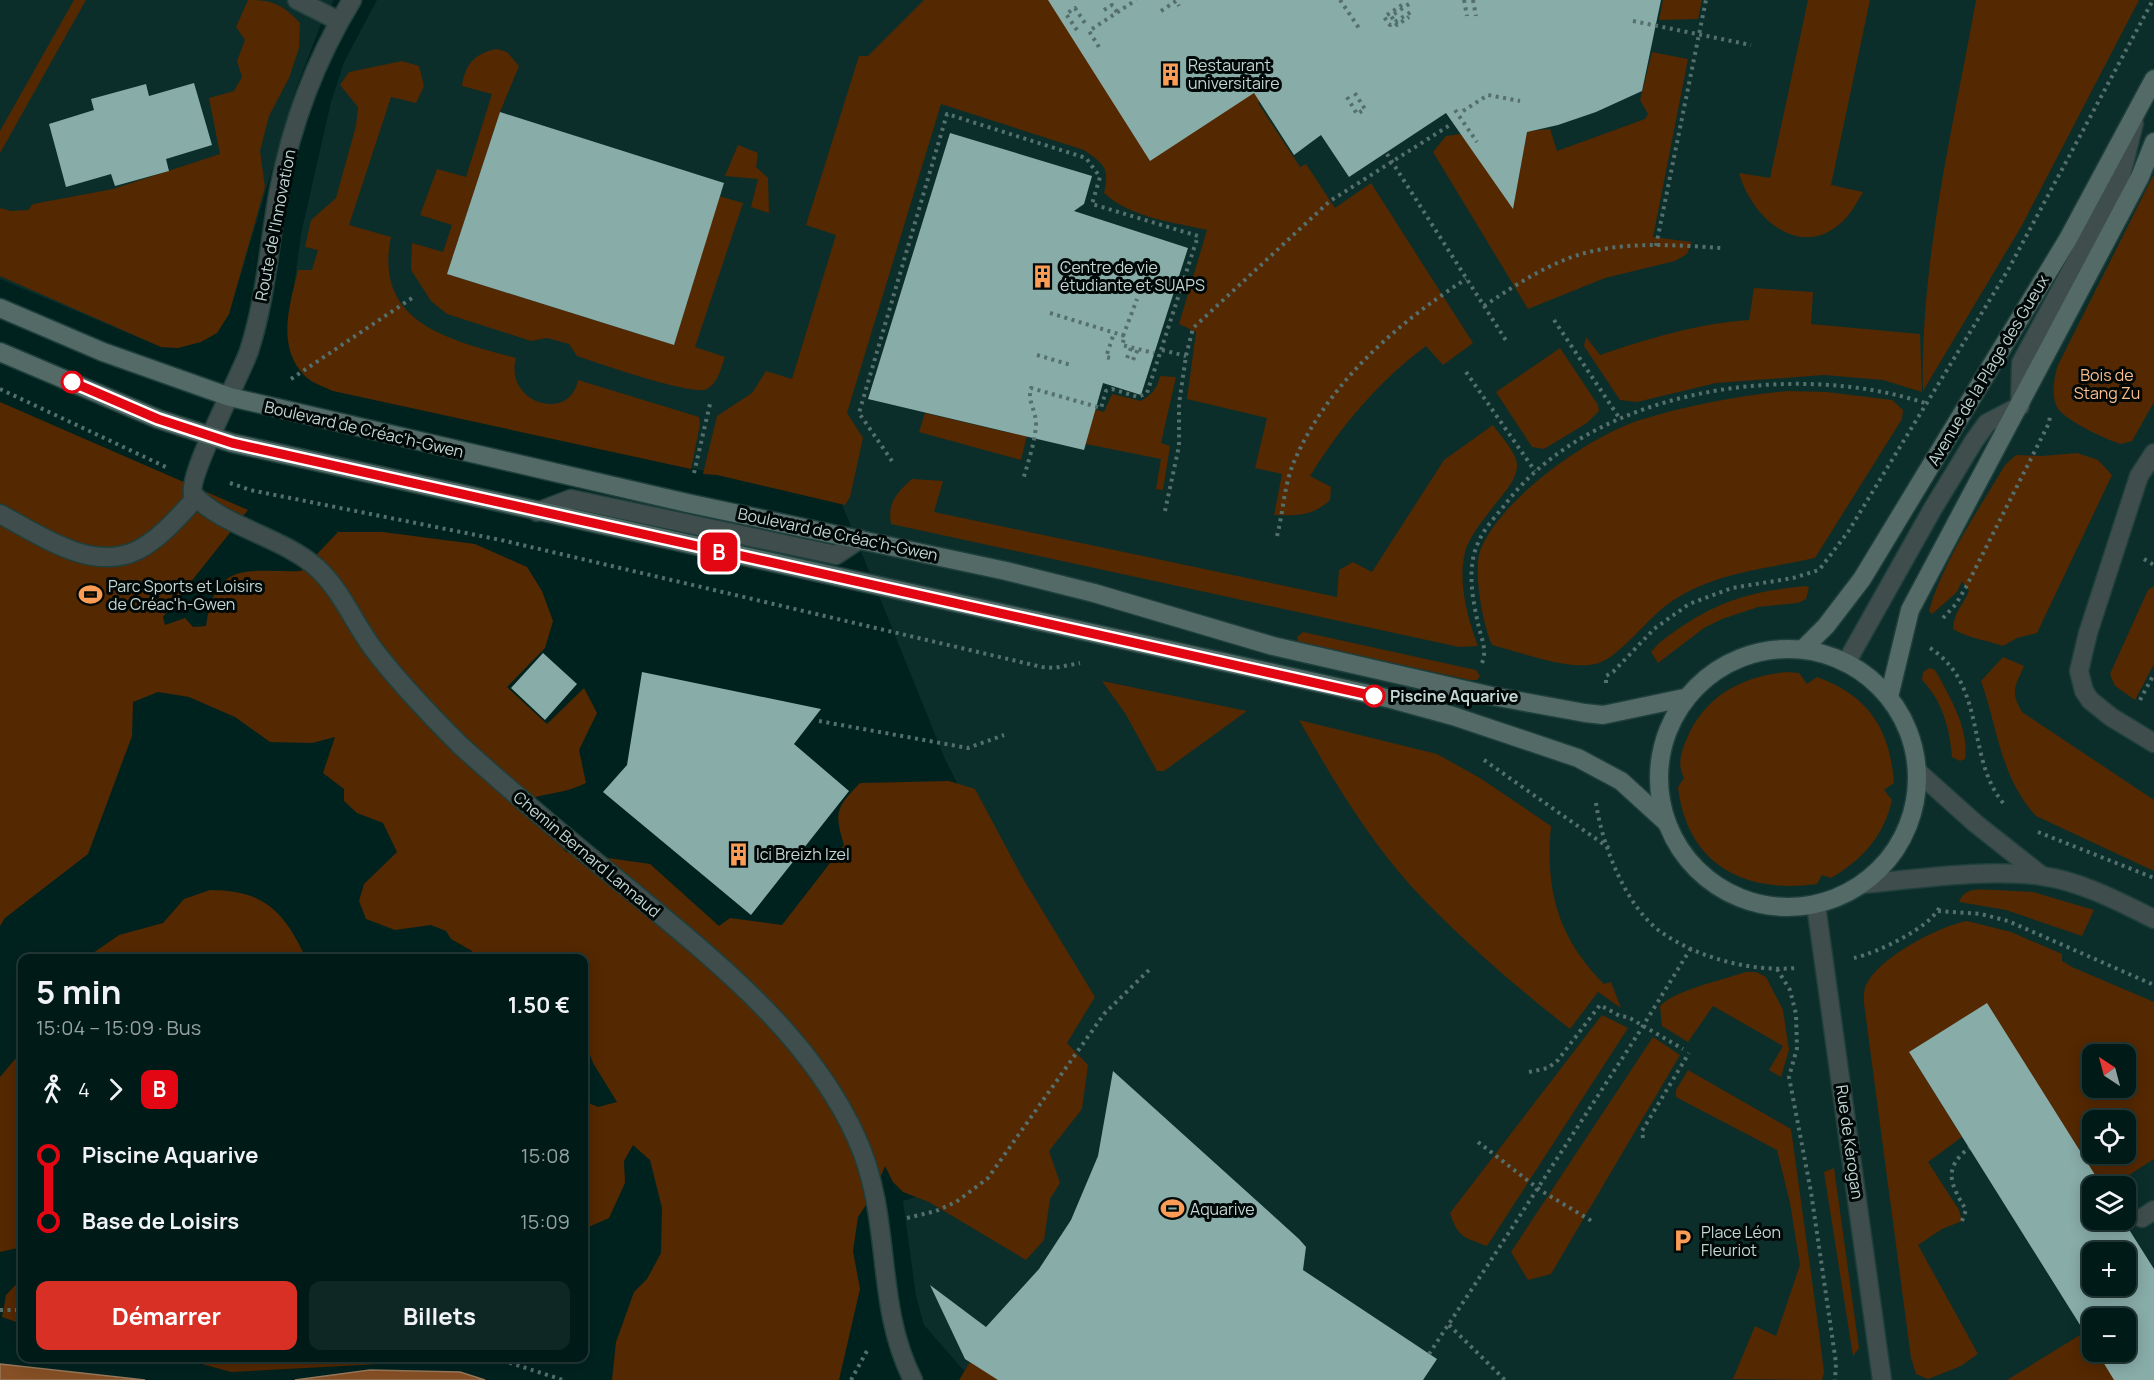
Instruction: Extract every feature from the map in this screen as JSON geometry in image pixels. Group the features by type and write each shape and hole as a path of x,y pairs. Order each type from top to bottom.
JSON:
{"street":[{"path":"297,0 339,21"},
{"name":"Route de l'Innovation","path":"230,398 253,337 266,278 279,190 302,102 313,72 352,0"},
{"name":"Avenue de la Plage des Gueux","path":"1803,649 1826,626 1862,579 2068,239 2154,79"},
{"path":"2020,406 2021,363 2120,180 2136,114"},
{"path":"1889,697 1910,610 2140,177 2154,142"},
{"name":"Boulevard de Créac'h-Gwen","path":"0,308 103,352 230,398 687,503 1060,584 1273,646 1528,703 1603,715 1684,698"},
{"path":"0,352 158,419 211,437 537,512 1391,699 1453,716 1596,767 1621,781 1666,822"},
{"path":"0,514 94,557 123,556 139,550 163,532 196,498 191,490 193,478 230,398"},
{"path":"1846,663 1986,423 2020,406"},
{"path":"2154,453 2139,476 2088,633 2079,671 2084,691 2090,700 2111,717 2154,743"},
{"name":"Chemin Bernard Lannaud","path":"196,498 224,516 284,545 316,568 339,593 379,656 422,708 460,745 712,959 758,1002 806,1058 843,1110 873,1178 894,1331 913,1380"},
{"path":"537,512 571,499 836,555 860,539"},
{"path":"1803,649 1846,663 1869,678 1889,697 1903,719 1913,744 1917,771 1915,804 1904,835 1887,862 1862,884 1840,896 1816,904 1774,907 1746,901 1720,888 1697,871 1679,848 1666,822 1659,793 1659,764 1666,734 1684,698 1714,672 1737,660 1761,652 1803,649"},
{"path":"1917,771 1975,823 2042,876"},
{"path":"1862,884 1952,876 2042,876 2093,892 2154,919"},
{"name":"Rue de Kérogan","path":"1816,904 1882,1380"}],"path":[{"path":"1109,0 1116,20"},
{"path":"1099,46 1089,31 1126,4 1136,0"},
{"path":"1340,0 1361,31"},
{"path":"1464,0 1467,16"},
{"path":"1473,0 1476,16"},
{"path":"1656,246 1706,0"},
{"path":"1606,676 1613,672 1654,629 1689,604 1732,588 1793,578 1819,570 1848,532 2008,270 2154,0"},
{"path":"1161,11 1175,1 1179,6"},
{"path":"1126,4 1128,12"},
{"path":"1402,4 1384,17 1390,25 1414,10"},
{"path":"1409,4 1391,16 1397,25 1409,17"},
{"path":"1104,10 1112,5"},
{"path":"1077,30 1066,14 1075,8 1087,26"},
{"path":"1633,21 1751,45"},
{"path":"1100,22 1104,28"},
{"path":"1347,98 1357,114 1365,109 1354,92"},
{"path":"1463,111 1488,95 1520,101"},
{"path":"1455,110 1477,142"},
{"path":"892,461 859,413 947,114 1086,158 1100,177 1092,204 1198,236 1147,393 1141,397 1112,388 1106,392 1101,408 1031,388 1029,397 1036,421 1023,480"},
{"path":"1166,511 1179,446 1179,404 1186,356 1193,328 1330,201 1450,125"},
{"path":"1387,154 1507,342"},
{"path":"1484,306 1526,279 1580,254 1656,246 1721,249"},
{"path":"1277,536 1292,467 1328,402 1351,375 1403,324 1424,307 1467,279"},
{"path":"277,410 283,392 297,373 412,298"},
{"path":"1137,299 1136,309 1130,318 1122,345 1154,353"},
{"path":"1050,313 1060,314 1123,336"},
{"path":"1058,322 1060,314"},
{"path":"1123,318 1136,317"},
{"path":"1554,320 1620,419"},
{"path":"1086,331 1087,323"},
{"path":"1106,363 1114,333"},
{"path":"1127,358 1131,348"},
{"path":"1134,360 1138,349"},
{"path":"1162,350 1186,356"},
{"path":"1037,355 1069,364 1065,370"},
{"path":"1045,364 1046,358"},
{"path":"1055,367 1057,361"},
{"path":"1466,372 1535,471"},
{"path":"1480,666 1485,649 1471,570 1478,542 1486,528 1535,471 1569,445 1620,419 1663,404 1710,393 1781,384 1848,386 1883,391 1925,403"},
{"path":"0,389 157,460"},
{"path":"687,503 710,404"},
{"path":"236,484 249,490 501,540 1042,667 1054,668 1086,663"},
{"path":"1937,652 1958,680 1971,706 1983,768 1990,788 2012,812"},
{"path":"819,721 968,748 1004,735"},
{"path":"1429,1354 1643,1027 1691,948 1661,932 1635,905 1617,873 1609,848 1476,755"},
{"path":"2035,830 2154,878"},
{"path":"1938,911 2001,919 2154,985"},
{"path":"1777,969 1790,990 1796,1014 1797,1048 1789,1077 1821,1255 1836,1363 1835,1380"},
{"path":"881,1224 936,1211 957,1202 988,1178 1104,1014 1149,970"},
{"path":"1529,1072 1548,1068 1558,1060 1600,1005 1683,1049"},
{"path":"1643,1138 1642,1131 1689,1053"},
{"path":"1478,1142 1540,1190 1595,1223"},
{"path":"1962,1221 1966,1210 1953,1188 1952,1170 1956,1160 1969,1148"},
{"path":"0,1310 18,1310"},
{"path":"1449,1325 1505,1380"},
{"path":"507,1362 563,1380"}],"shaded area":[{"path":"0,0 334,0 322,21 295,92 229,314 217,333 178,348 161,347 0,279"},
{"path":"377,0 2154,0 2154,1380 972,1380 924,1325 916,1296 903,1201 930,1192 997,863 945,759 841,502 312,382 298,361 289,324 301,234 331,102 344,62"},
{"path":"0,1364 145,1380 0,1380"},
{"path":"370,1370 460,1372 485,1380 295,1380"}],"green space":[{"path":"74,0 86,0 0,153 0,131"},
{"path":"248,0 277,5 294,17 300,23 299,48 289,78 269,116 260,151 265,187 229,314 217,333 201,342 178,348 161,347 0,276 0,208 11,211 28,210 33,204 113,189 220,154 209,98 234,91 242,77 237,61 245,40 236,27"},
{"path":"924,0 1227,0 1282,86 1258,103 1300,167 1306,164 1335,208 1371,183 1473,343 1443,365 1426,346 1392,374 1348,422 1310,476 1331,487 1330,500 1304,514 1274,515 1282,474 1255,468 1267,418 1187,399 1196,332 1179,324 1207,230 1139,214 1115,201 1104,193 1106,172 1104,167 1084,150 941,104 847,413 863,438 850,497 845,505 717,475 703,474 717,416 752,393 766,371 792,379 836,235 806,225 859,56 868,56"},
{"path":"1663,0 1702,0 1698,19 1659,20"},
{"path":"1808,0 1870,0 1831,185 1863,192 1842,222 1826,233 1809,237 1794,235 1779,229 1766,218 1745,189 1739,173 1770,178"},
{"path":"1976,0 2139,0 2021,227 1923,391 1923,342 1932,244"},
{"path":"497,49 507,52 519,66 500,112 447,274 674,345 719,196 743,203 695,347 725,357 716,379 707,389 683,388 644,378 577,356 569,344 547,338 531,341 447,314 431,301 411,270 412,243 443,252 452,225 420,215 437,169 466,177 492,94 462,86 463,78 472,61 483,53"},
{"path":"1652,52 1688,59 1653,237 1692,242 1687,254 1675,261 1605,278 1528,309 1433,152 1446,136 1461,134 1513,208 1527,131 1550,129 1557,151 1645,119 1648,114 1640,100"},
{"path":"402,61 419,66 424,86 416,103 391,97 349,225 391,237 389,266 394,290 406,309 422,323 443,335 516,358 515,374 520,387 528,397 540,402 552,404 563,401 573,393 578,380 699,417 700,424 691,469 333,391 310,380 295,364 290,351 288,324 298,270 312,270 318,250 305,247 311,220 336,198 356,126 358,107 340,85 349,72"},
{"path":"738,145 758,153 756,167 768,178 769,213 751,207 758,179 725,176"},
{"name":"Bois de Stang Zu","path":"2154,174 2154,402 2132,441 2121,444 2086,428 2061,412 2054,397 2054,380 2058,365"},
{"path":"1754,288 1813,292 1811,324 1920,334 1922,392 1883,380 1824,375 1716,383 1637,402 1620,400 1584,346 1586,337 1600,355 1692,328 1749,320"},
{"path":"1560,348 1598,405 1599,411 1587,423 1544,449 1532,447 1496,392"},
{"path":"1160,376 1176,377 1161,443 1170,446 1163,490 1156,489 1161,459 1041,435 1040,392 1104,412 1112,394 1141,401 1153,391"},
{"path":"1787,391 1827,392 1892,400 1903,410 1902,419 1815,558 1738,574 1702,585 1660,610 1616,653 1599,663 1575,665 1561,663 1492,645 1485,625 1480,598 1478,560 1480,551 1490,531 1506,511 1548,472 1596,440 1640,420 1713,402"},
{"path":"1021,398 1030,423 1021,460 919,432 925,413 1010,433"},
{"path":"0,402 248,510 163,617 165,625 185,618 193,627 206,626 211,604 226,579 250,571 301,571 338,532 383,532 475,544 527,567 542,591 553,621 545,648 507,687 547,724 584,688 597,713 579,750 586,783 569,790 518,803 552,834 566,852 650,864 719,926 730,918 782,925 844,845 839,825 839,811 860,783 949,781 975,789 1022,877 1095,997 1067,1043 1088,1065 1082,1109 1049,1151 1060,1183 1050,1199 1044,1240 1026,1260 929,1202 903,1192 893,1182 885,1166 874,1193 858,1217 853,1251 860,1289 839,1380 612,1380 616,1342 634,1292 647,1279 661,1253 662,1208 650,1160 633,1145 624,1161 625,1183 609,1218 588,1227 588,1103 598,1107 617,1102 593,1063 588,1049 588,954 471,954 472,951 451,939 446,931 431,925 395,930 366,919 359,901 364,884 397,852 383,823 357,813 344,801 344,789 323,773 335,737 312,743 270,742 235,717 189,697 158,692 133,702 132,736 88,854 5,918 0,926"},
{"path":"1493,425 1512,451 1517,468 1511,484 1472,536 1464,557 1464,596 1478,646 1459,647 891,524 890,510 894,498 912,479 943,481 934,512 1337,597 1339,570 1353,562 1372,572 1444,460"},
{"path":"2077,453 2098,460 2112,475 2037,633 2017,638 2003,646 1970,637 1953,629 1957,613 1969,591 1962,581 1957,592 1932,614 1929,611 1935,592 1952,554 2005,465 2016,455 2042,456"},
{"path":"1806,586 1809,588 1806,599 1798,603 1758,607 1722,619 1704,628 1658,663 1651,652 1676,631 1710,610 1763,592"},
{"path":"2154,586 2154,664 2135,700 2115,686 2110,674 2148,590"},
{"path":"1303,632 1476,670 1480,676 1477,680 1470,680 1298,642 1297,637"},
{"path":"2003,657 2024,666 2015,689 2016,699 2022,712 2154,800 2154,871 2036,816 2024,801 2007,769 1981,681"},
{"path":"1929,668 1935,670 1961,725 1966,748 1965,759 1960,761 1952,757 1944,716 1935,697 1922,680 1923,672"},
{"path":"1786,672 1799,673 1807,684 1817,677 1850,694 1863,705 1882,731 1892,764 1894,783 1884,790 1892,800 1877,836 1862,855 1842,871 1831,878 1822,875 1817,884 1791,886 1766,884 1724,869 1707,855 1693,836 1684,814 1678,787 1684,778 1680,763 1683,748 1695,723 1704,711 1727,691 1740,684 1754,678"},
{"path":"1102,681 1247,711 1164,771 1157,771 1125,713"},
{"path":"1299,720 1437,754 1480,778 1551,826 1550,871 1558,912 1565,931 1588,967 1604,984 1611,982 1621,1008 1598,992 1570,1029 1488,961 1430,906 1380,848 1324,764"},
{"path":"210,890 229,891 259,899 280,916 304,954 92,954 119,935 163,923 184,899"},
{"path":"1969,891 2033,892 2094,910 2082,936 2006,910 1959,902"},
{"path":"1967,921 2011,932 2062,954 2062,961 2072,967 2154,1002 2154,1159 2127,1176 2096,1176 2088,1164 2136,1164 2136,1110 2082,1110 2082,1154 1987,1004 1909,1052 1962,1137 1928,1162 1959,1210 1962,1221 1942,1229 1918,1245 1978,1354 1961,1366 1928,1379 1916,1374 1911,1358 1864,994 1871,977 1894,955 1941,930"},
{"path":"1745,972 1756,972 1766,977 1783,1010 1789,1050 1781,1077 1769,1070 1783,1046 1713,1006 1688,1042 1662,1026 1660,1006 1668,1000 1688,990"},
{"path":"1602,1015 1628,1028 1487,1246 1463,1236 1450,1213"},
{"path":"1653,1037 1680,1055 1551,1274 1528,1280 1511,1252"},
{"path":"18,1056 18,1248 0,1252 0,1077"},
{"path":"1688,1070 1791,1129 1824,1372 1822,1380 1733,1379 1755,1326 1776,1336 1800,1265 1790,1203 1777,1150 1676,1097 1676,1090"},
{"path":"1834,1168 1859,1348 1853,1356 1824,1172"},
{"path":"18,1282 18,1323 2,1317 6,1295"},
{"path":"2082,1334 2082,1362 2103,1362 2115,1380 2007,1380"},
{"path":"195,1362 398,1362 398,1363 231,1372"},
{"path":"970,1362 999,1380 959,1380"}],"building":[{"path":"1048,0 1661,0 1642,91 1596,112 1558,125 1527,132 1513,209 1446,113 1349,177 1321,135 1294,155 1254,93 1150,161"},
{"path":"194,83 212,145 166,159 169,171 115,186 111,174 66,187 49,124 94,110 91,99 146,84 149,96"},
{"path":"500,112 724,183 674,345 447,274"},
{"name":"Centre de vie étudiante et SUAPS","path":"950,133 1092,176 1084,204 1074,211 1188,248 1141,395 1103,383 1084,450 868,399"},
{"path":"543,653 577,684 545,720 511,688"},
{"name":"Ici Breizh Izel","path":"642,672 821,709 794,744 849,791 751,915 603,792 627,765"},
{"path":"1987,1003 2082,1154 2082,1164 2088,1164 2096,1176 2082,1176 2082,1230 2129,1230 2154,1269 2154,1380 2114,1380 2103,1362 2136,1362 2136,1308 2082,1308 2082,1328 1909,1052"},
{"name":"Aquarive","path":"1113,1071 1299,1239 1306,1247 1303,1270 1437,1359 1423,1380 998,1380 965,1359 930,1285 986,1327 1039,1269 1071,1220 1098,1156"}],"bus line":[{"name":"B","path":"72,382 158,419 232,443 1374,696"}],"place":[{"name":"Restaurant universitaire","path":"1170,74"},
{"name":"Centre de vie étudiante et SUAPS","path":"1042,276"},
{"name":"Parc Sports et Loisirs de Créac'h-Gwen","path":"90,595"},
{"name":"Piscine Aquarive","path":"1374,696"},
{"name":"Ici Breizh Izel","path":"738,854"},
{"name":"Aquarive","path":"1172,1209"},
{"name":"Place Léon Fleuriot","path":"1683,1241"}]}
